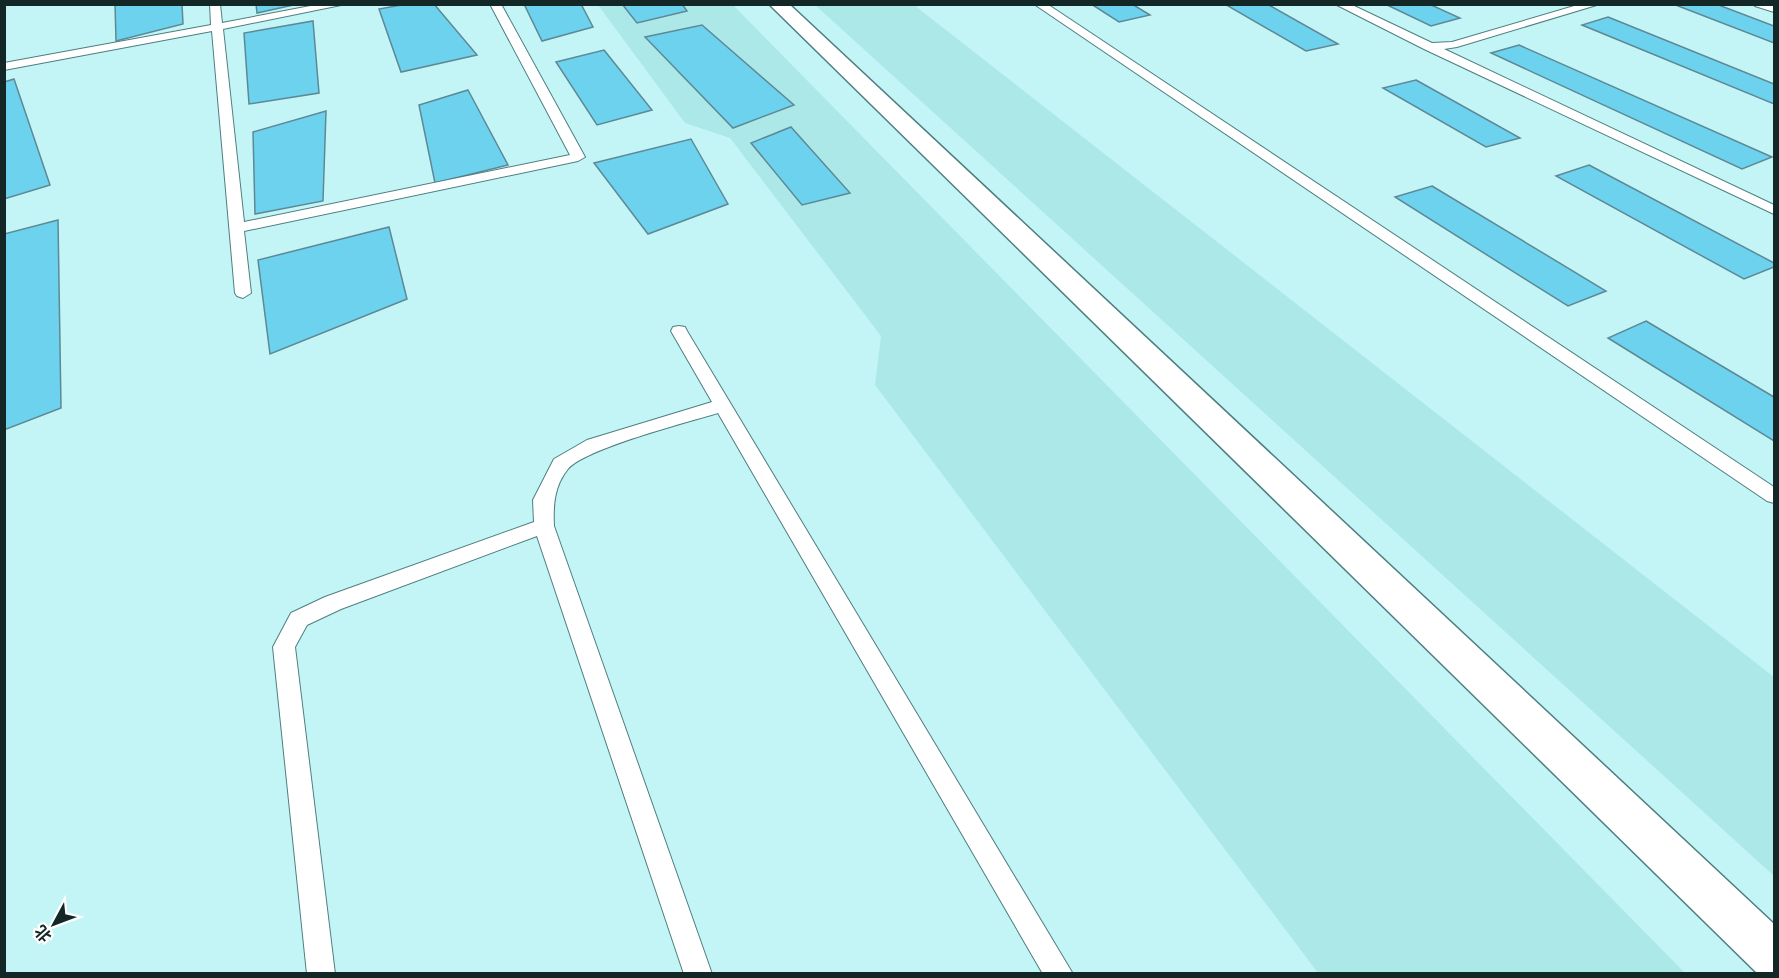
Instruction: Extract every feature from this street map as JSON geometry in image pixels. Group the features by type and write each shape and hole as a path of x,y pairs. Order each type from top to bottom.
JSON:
{"street":[{"path":"778,4 1774,956"}],"lane":[{"path":"216,4 243,292"},
{"path":"4,67 341,4"},
{"path":"238,228 578,157 495,4"},
{"path":"1039,4 1774,496"},
{"path":"1341,4 1774,210"},
{"path":"1428,47 1453,45 1594,4"},
{"path":"1759,4 1774,9"},
{"path":"679,332 1059,974"},
{"path":"698,974 543,526 543,500 561,464 594,445 723,405"},
{"path":"321,974 284,647 299,619 333,603 543,526"}],"shaded area":[{"path":"598,5 733,5 1685,973 1318,973 875,385 881,336 730,138 685,123"},
{"path":"815,5 914,5 1774,677 1774,876"}],"building":[{"path":"115,4 182,4 183,24 116,41"},
{"path":"256,4 298,4 257,13"},
{"path":"407,4 434,4 477,55 401,72 379,9"},
{"path":"524,4 581,4 593,27 542,41"},
{"path":"622,4 682,4 687,11 637,23"},
{"path":"1091,4 1132,4 1150,15 1119,22"},
{"path":"1267,4 1338,44 1306,51 1228,6"},
{"path":"1385,4 1429,4 1460,18 1431,26"},
{"path":"1673,4 1716,4 1774,26 1774,43"},
{"path":"1608,17 1774,84 1774,104 1582,25"},
{"path":"313,21 319,93 249,104 244,33"},
{"path":"702,25 794,105 733,128 645,37"},
{"path":"1519,45 1772,157 1742,169 1491,53"},
{"path":"604,50 652,110 597,125 556,62"},
{"path":"14,79 50,185 4,199 4,82"},
{"path":"1416,80 1520,138 1486,147 1383,88"},
{"path":"468,90 508,165 435,183 419,105"},
{"path":"326,111 323,201 255,214 253,132"},
{"path":"791,127 850,193 802,205 751,143"},
{"path":"691,139 728,204 648,234 594,163"},
{"path":"1589,165 1774,263 1774,267 1744,279 1556,176"},
{"path":"1432,186 1606,291 1568,306 1395,197"},
{"path":"58,220 61,408 4,430 4,234"},
{"path":"389,227 407,299 270,354 258,260"},
{"path":"1646,321 1774,397 1774,441 1608,338"}]}
